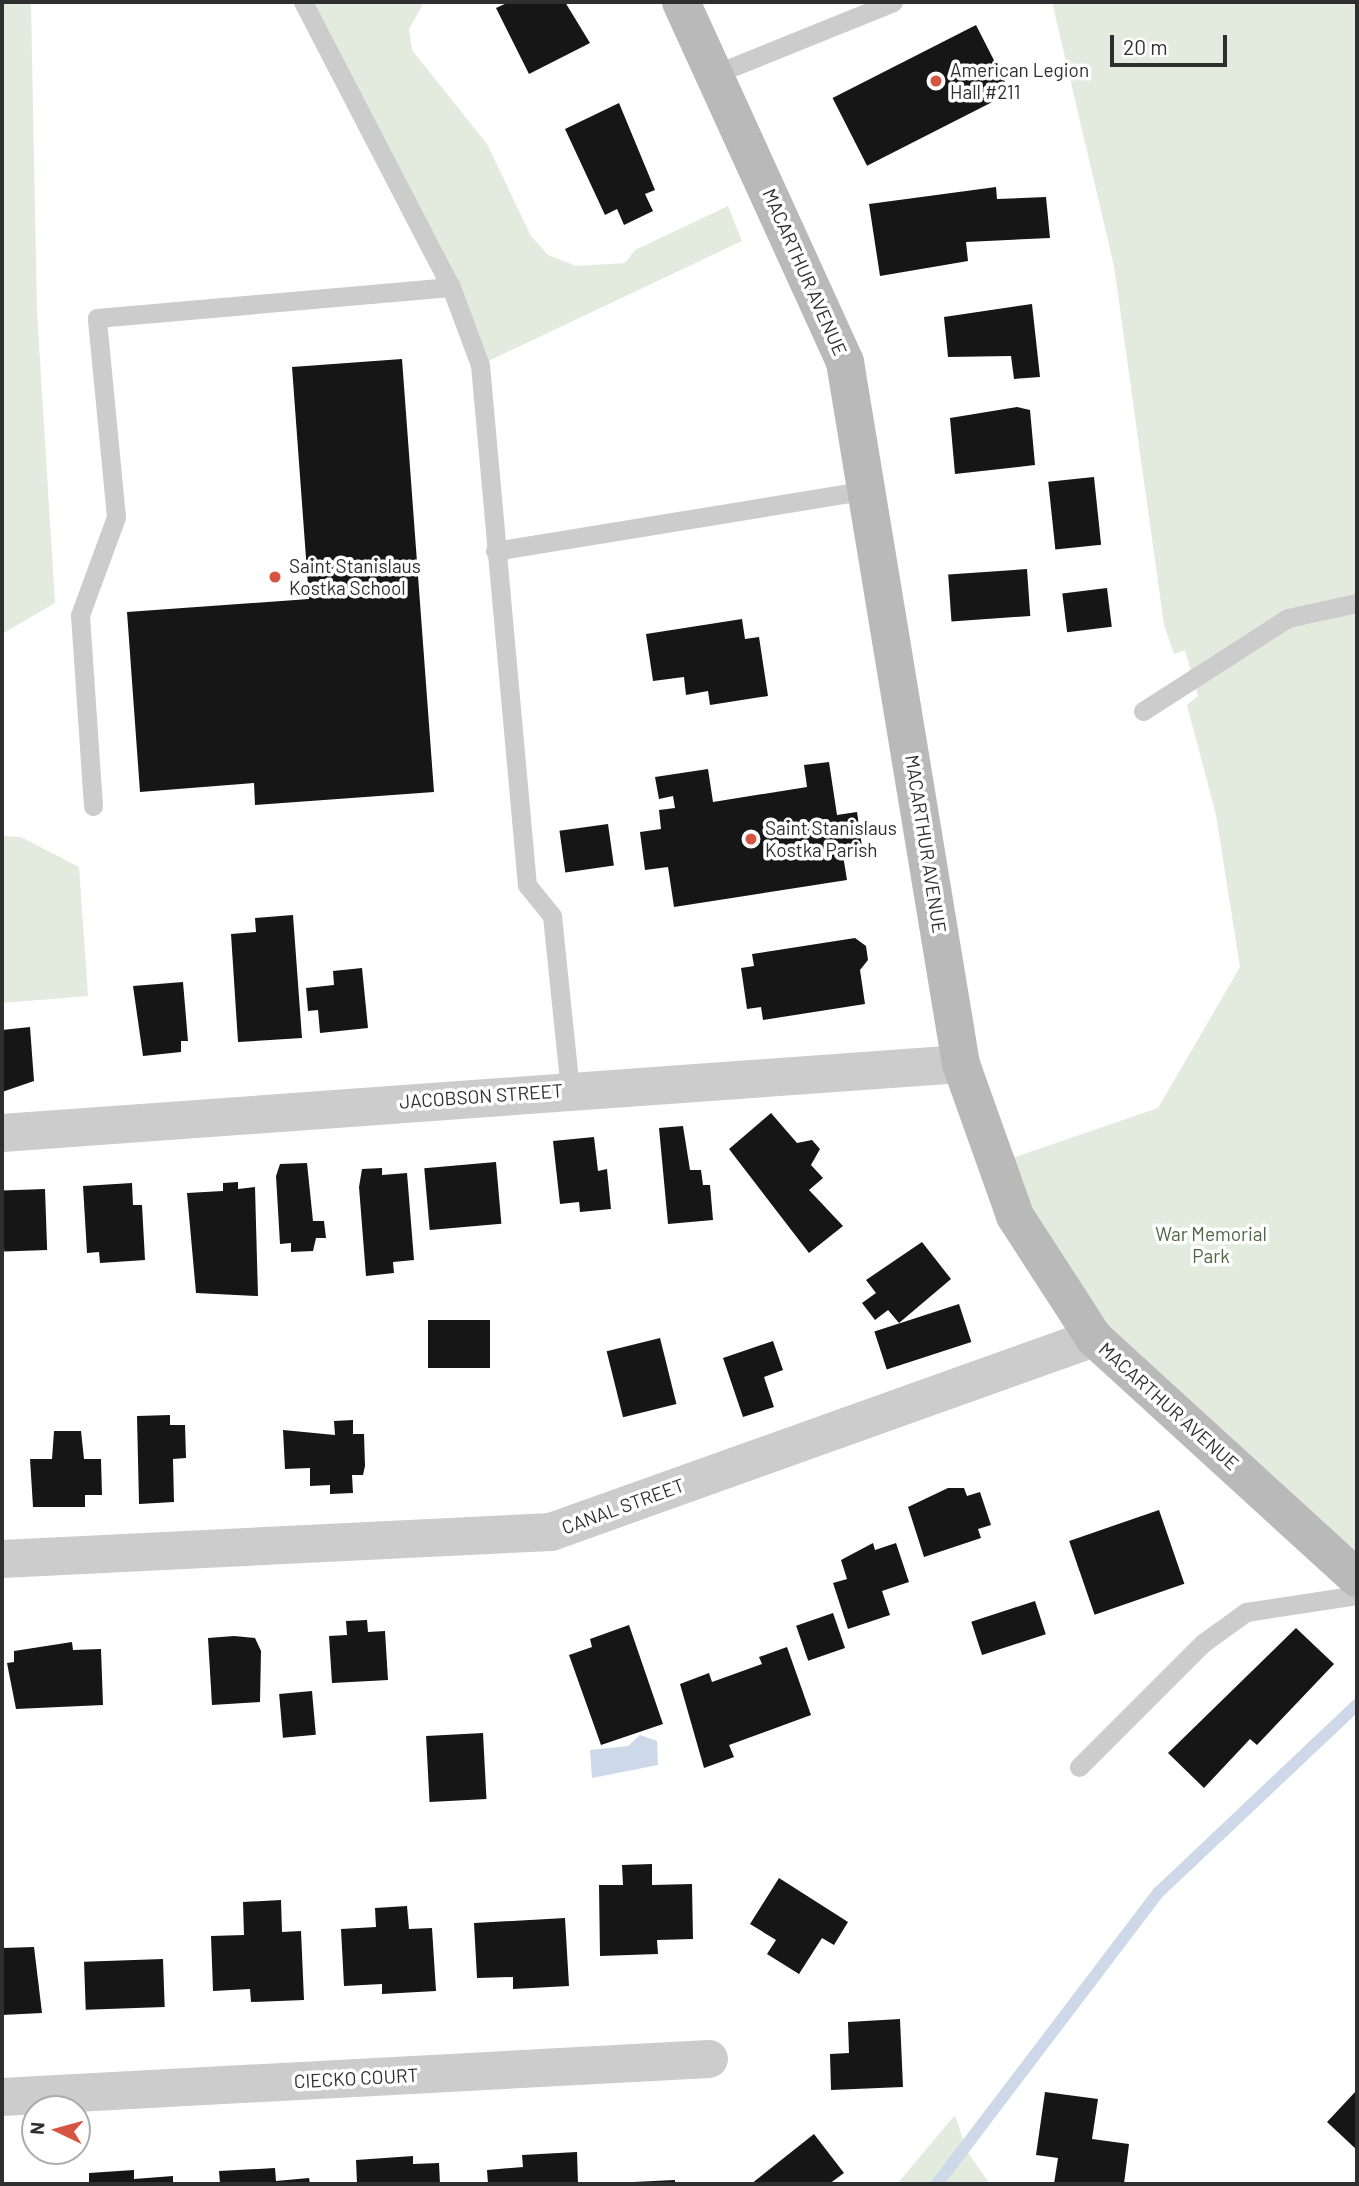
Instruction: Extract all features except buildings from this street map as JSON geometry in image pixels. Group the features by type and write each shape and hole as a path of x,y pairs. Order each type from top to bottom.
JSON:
{"street":[{"name":"MACARTHUR AVENUE","path":"681,2 845,362 961,1064 1016,1216 1094,1338 1357,1578"},
{"name":"JACOBSON STREET","path":"2,1133 570,1089 961,1064"},
{"name":"CANAL STREET","path":"2,1559 551,1532 1094,1338"},
{"name":"CIECKO COURT","path":"2,2097 709,2059"}],"lane":[{"path":"303,2 451,287 480,365 527,886 552,916 570,1089"},
{"path":"715,74 893,2"},
{"path":"93,806 80,615 116,517 97,318 451,287"},
{"path":"495,551 867,490"},
{"path":"1143,711 1288,618 1357,603"},
{"path":"1079,1768 1203,1643 1246,1612 1357,1595"}],"green space":[{"path":"2,2 31,2 37,312 55,603 2,634"},
{"path":"303,2 424,2 409,29 412,50 487,144 531,236 548,255 576,266 625,263 635,250 728,206 742,241 480,365"},
{"name":"War Memorial Park","path":"1052,2 1357,2 1357,1578 1094,1338 995,1164 1158,1108 1240,967 1216,815 1187,705 1198,696 1185,650 1174,654 1164,625 1114,266"},
{"path":"2,836 21,837 79,867 88,996 2,1003"},
{"path":"955,2115 967,2151 990,2184 897,2184"}],"water":[{"path":"640,1735 657,1741 658,1765 592,1778 590,1750 628,1746"}],"waterway":[{"path":"937,2184 1159,1892 1357,1705"}],"place":[{"name":"American Legion Hall #211","path":"936,81"},
{"name":"Saint Stanislaus Kostka School","path":"275,577"},
{"name":"Saint Stanislaus Kostka Parish","path":"751,839"}]}
